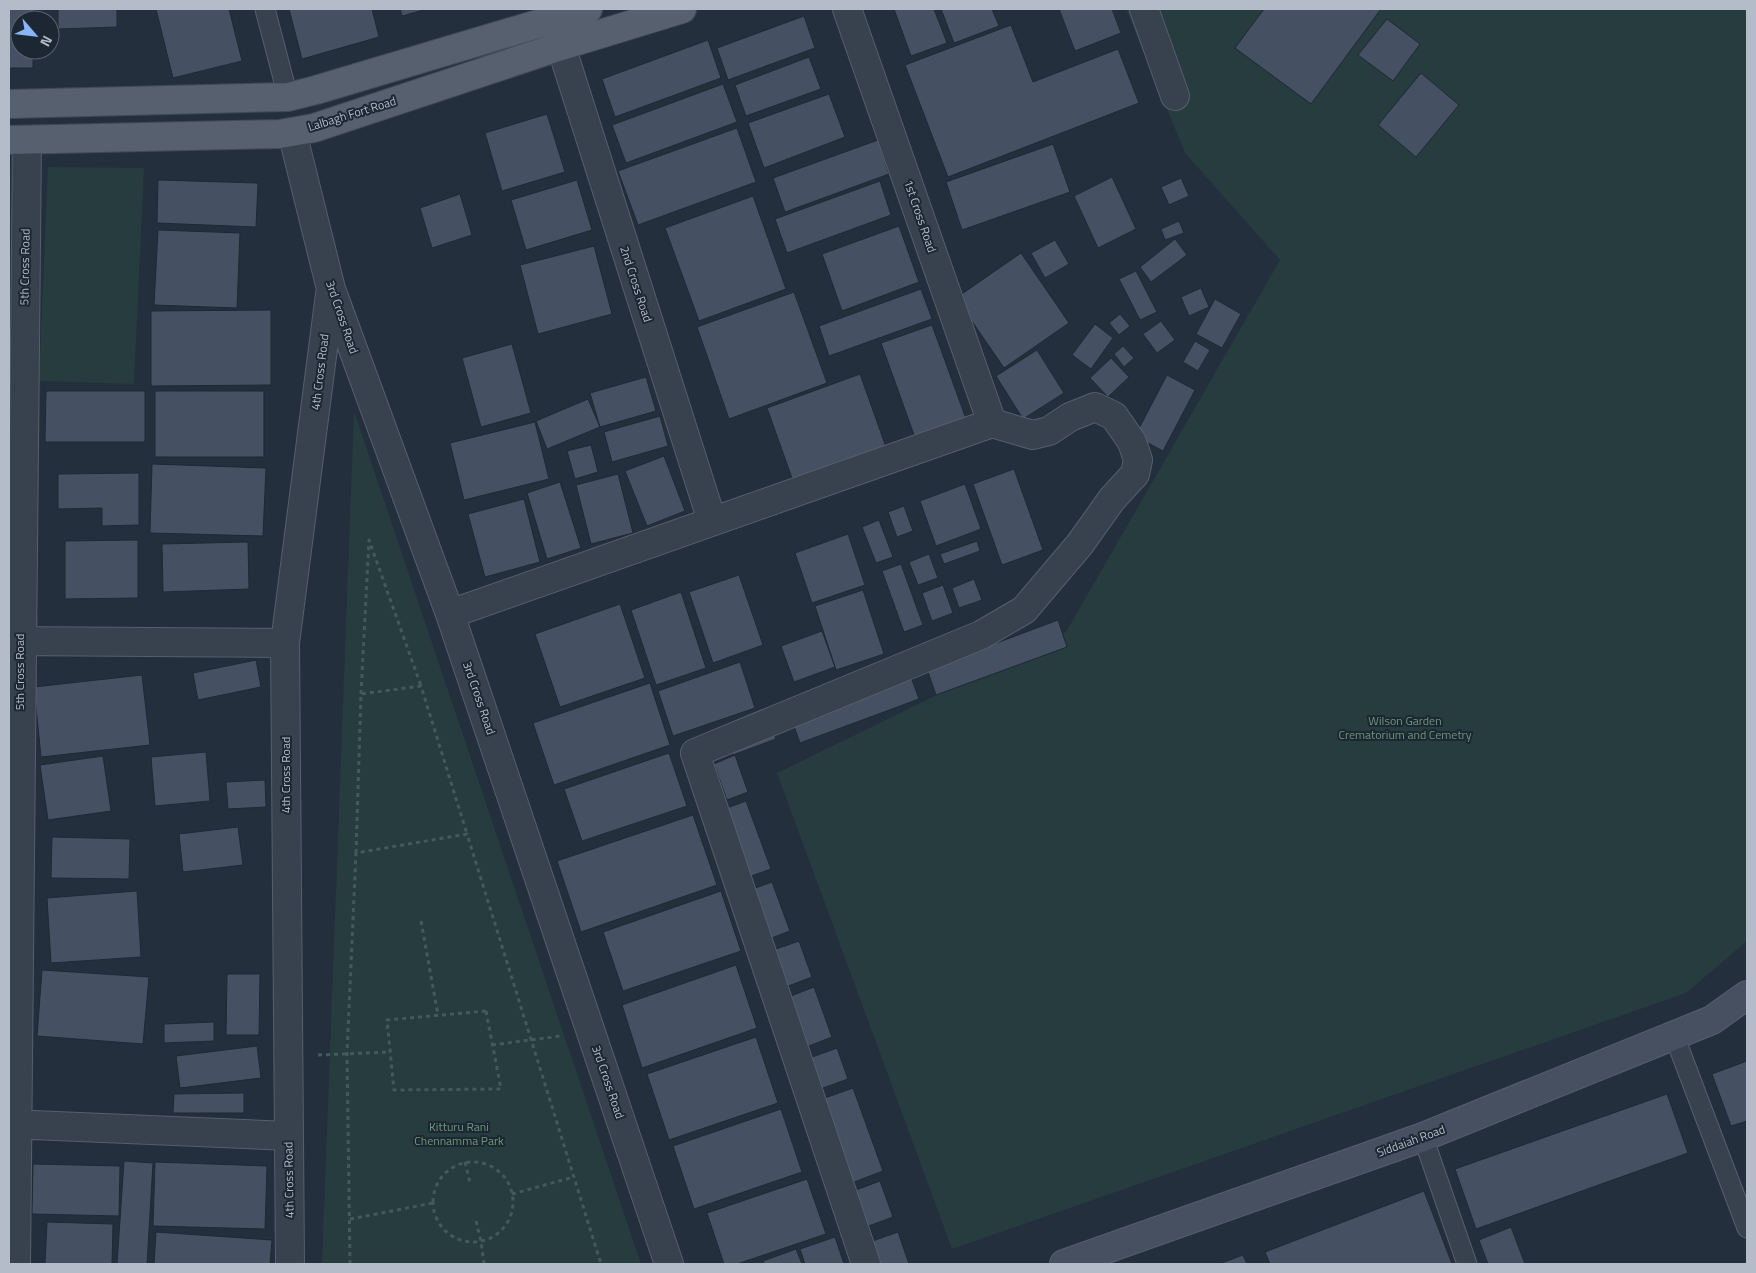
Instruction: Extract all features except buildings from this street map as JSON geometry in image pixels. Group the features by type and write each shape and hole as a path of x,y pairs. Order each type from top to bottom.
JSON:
{"main road":[{"path":"9,104 288,97 588,9"},
{"name":"Lalbagh Fort Road","path":"18,140 280,134 314,128 561,46 682,9"},
{"name":"Siddaiah Road","path":"1064,1264 1423,1138 1712,1020 1747,995"}],"street":[{"name":"1st Cross Road","path":"847,9 992,423"},
{"path":"1144,9 1175,96"},
{"name":"2nd Cross Road","path":"561,46 712,522"},
{"name":"3rd Cross Road","path":"292,132 331,289 450,614 669,1264"},
{"name":"5th Cross Road","path":"16,1264 13,1124 18,140"},
{"name":"4th Cross Road","path":"290,1264 285,643 331,289"},
{"path":"450,614 992,423 1034,435 1049,431 1070,417 1095,407 1114,416 1132,442 1138,460 1135,474 1112,500 1080,544 1024,610 980,635 695,753 866,1264"},
{"path":"15,642 285,643"},
{"path":"13,1124 289,1136"}],"lane":[{"path":"265,9 288,97"},
{"path":"1674,1035 1747,1228"},
{"path":"1423,1138 1467,1264"}],"path":[{"path":"350,1264 347,1054 356,853 360,694 369,540 422,686 600,1264"},
{"path":"360,694 422,686"},
{"path":"356,853 468,834"},
{"path":"421,921 438,1016"},
{"path":"486,1011 501,1089 394,1090 387,1020 438,1016 486,1011"},
{"path":"492,1045 591,1032"},
{"path":"288,1056 390,1052"},
{"path":"465,1162 470,1183"},
{"path":"465,1162 478,1162 491,1166 501,1173 509,1184 512,1194 513,1208 509,1220 503,1229 494,1236 481,1241 459,1240 450,1235 437,1218 433,1203 438,1184 444,1174 465,1162"},
{"path":"512,1194 574,1177"},
{"path":"350,1219 433,1203"},
{"path":"476,1221 484,1264"}],"green space":[{"name":"Wilson Garden Crematorium and Cemetry","path":"1126,9 1747,9 1747,941 1686,993 952,1249 777,773 1066,632 1280,260 1185,153"},
{"path":"48,167 144,168 134,384 39,381"},
{"name":"Kitturu Rani Chennamma Park","path":"354,411 641,1264 322,1264"}]}
